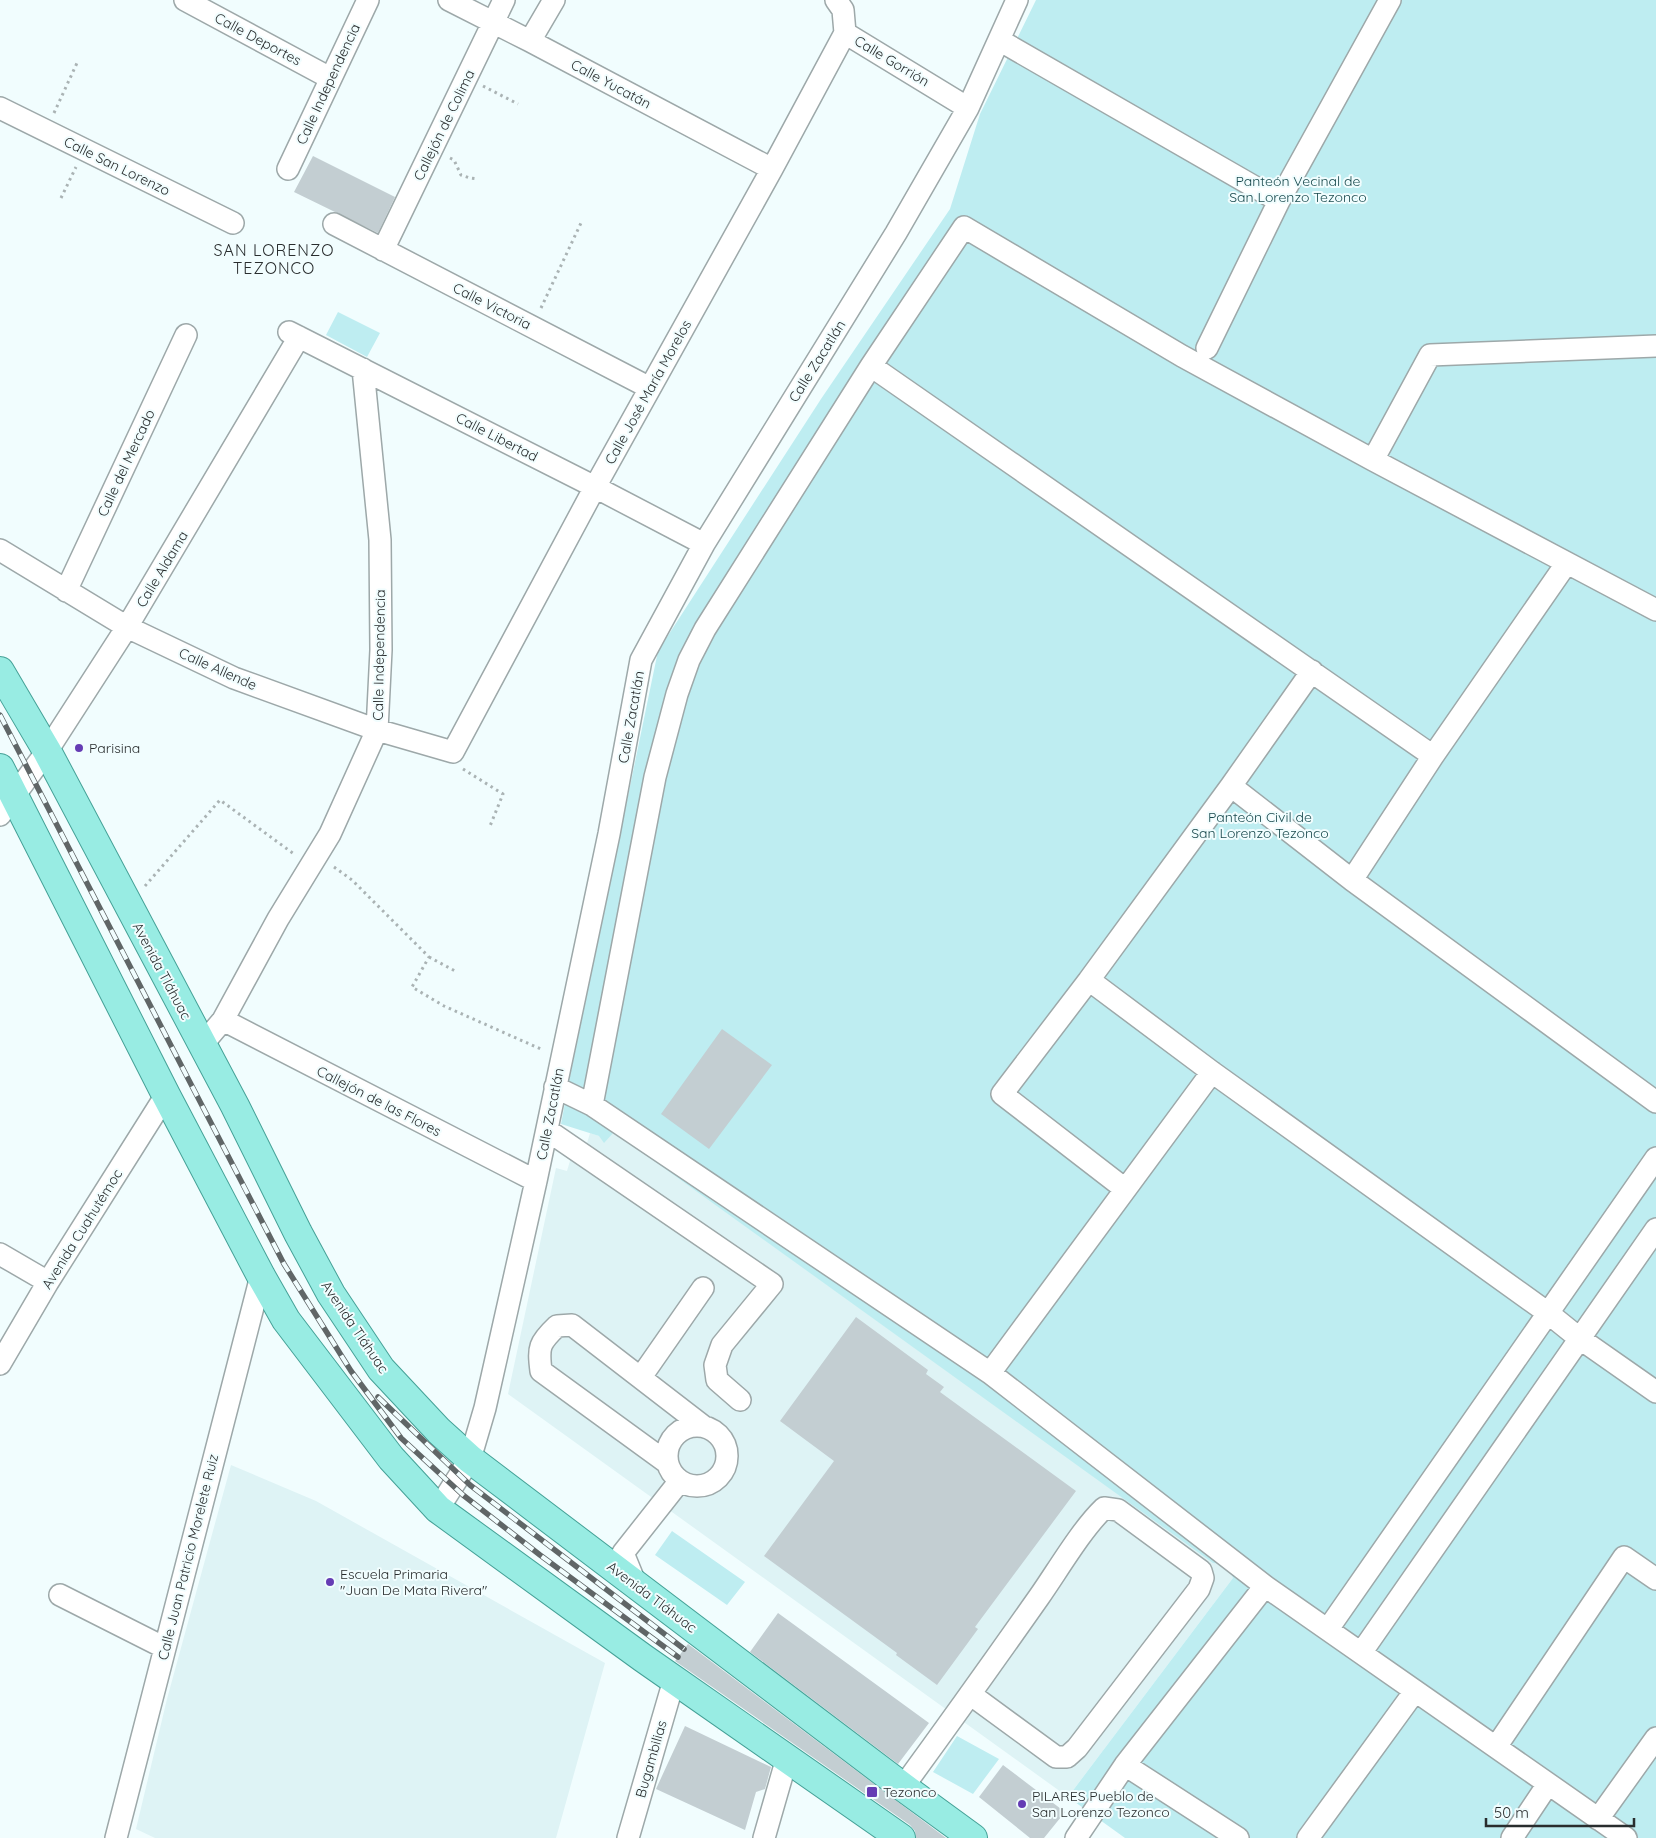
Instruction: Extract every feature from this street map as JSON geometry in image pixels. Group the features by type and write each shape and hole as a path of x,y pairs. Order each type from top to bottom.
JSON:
{"main road":[{"name":"Avenida Tláhuac","path":"0,671 47,751 235,1106 298,1233 331,1294 381,1369 439,1431 470,1459 636,1586 973,1838"},
{"path":"0,768 7,805 166,1095 261,1276 286,1320 391,1458 438,1509 674,1680 901,1838"}],"street":[{"name":"Calle Deportes","path":"186,0 330,78"},
{"name":"Calle Independencia","path":"288,169 368,0"},
{"name":"Calle Yucatán","path":"449,0 772,169"},
{"name":"Callejón de Colima","path":"383,250 504,0"},
{"path":"530,41 554,0"},
{"name":"Calle Gorrión","path":"836,0 842,10 845,33 968,108"},
{"name":"Calle Zacatlán","path":"438,1509 470,1459 485,1408 536,1181 609,834 641,660 704,544 896,233 968,108 1017,0"},
{"path":"1207,348 1279,201 1390,0"},
{"name":"Calle José María Morelos","path":"453,752 595,487 772,169 845,33"},
{"path":"999,40 1279,201"},
{"name":"Calle San Lorenzo","path":"0,108 233,223"},
{"name":"Calle Victoria","path":"334,224 650,388"},
{"path":"592,1106 655,777 677,694 689,660 705,629 871,366 964,227 1182,356 1566,564 1656,610"},
{"name":"Calle Libertad","path":"294,334 704,544"},
{"name":"Calle Aldama","path":"7,805 47,751 128,628 294,334"},
{"name":"Calle del Mercado","path":"66,591 186,335"},
{"path":"1373,460 1430,355 1656,346"},
{"path":"871,366 1433,756"},
{"name":"Calle Independencia","path":"202,1046 223,1020 278,919 330,834 377,730 381,650 380,540 364,369"},
{"name":"Calle Allende","path":"0,550 128,628 234,678 377,730 453,752"},
{"path":"1352,880 1433,756 1566,564"},
{"path":"1125,1189 1002,1094 1089,980 1231,786 1312,671"},
{"path":"1231,786 1352,880 1656,1102"},
{"path":"1089,980 1212,1072 1656,1392"},
{"name":"Callejón de las Flores","path":"223,1020 536,1181"},
{"path":"990,1374 1212,1072"},
{"path":"555,1087 592,1106 990,1374 1265,1586 1626,1838"},
{"name":"Avenida Cuahutémoc","path":"0,1364 48,1282 166,1095"},
{"path":"546,1130 772,1284 722,1346 716,1365 717,1380 740,1400"},
{"path":"1328,1629 1656,1158"},
{"path":"1361,1653 1656,1229"},
{"path":"0,1254 48,1282"},
{"name":"Calle Juan Patricio Morelete Ruiz","path":"116,1838 261,1276"},
{"path":"641,1377 703,1288"},
{"path":"666,1462 541,1371 539,1354 543,1339 557,1326 572,1325 704,1426 714,1431 723,1440 727,1451 727,1463 722,1474 714,1482 702,1487 690,1486 679,1482 671,1473 666,1462 667,1450 671,1439 680,1430 691,1426 704,1426"},
{"path":"636,1586 623,1553 679,1482"},
{"path":"903,1787 1096,1515 1104,1508 1118,1510 1202,1571 1203,1578 1199,1589 1077,1748 1067,1757 1056,1757 970,1694"},
{"path":"1496,1747 1624,1557 1656,1579"},
{"path":"1076,1838 1126,1765 1265,1586"},
{"path":"60,1594 165,1648"},
{"name":"Bugambilias","path":"628,1838 674,1680"},
{"path":"1308,1838 1415,1691"},
{"path":"1598,1819 1656,1738"},
{"path":"764,1838 787,1758"},
{"path":"1126,1765 1238,1838"},
{"path":"1512,1838 1548,1784"}],"path":[{"path":"46,131 77,63"},
{"path":"466,78 518,104"},
{"path":"61,198 84,149"},
{"path":"432,149 454,160 461,175 478,179"},
{"path":"532,327 582,223"},
{"path":"453,752 457,765 503,794 490,826"},
{"path":"128,906 220,800 314,861 352,880 429,958 457,972"},
{"path":"429,958 412,987 444,1006 561,1058"}],"shaded area":[{"path":"613,1131 1213,1562 1231,1571 1233,1578 1068,1797 508,1394 556,1168 567,1171 572,1154 583,1157 590,1133 599,1136"},
{"name":"Escuela Primaria \"Juan De Mata Rivera\"","path":"231,1465 316,1501 605,1663 556,1838 155,1838 136,1829 167,1699"}],"green space":[{"name":"Panteón Civil de San Lorenzo Tezonco","path":"1036,0 1656,0 1656,1838 1125,1838 1068,1797 1233,1578 1228,1569 1213,1563 614,1132 604,1143 599,1136 561,1124 658,651 821,399 950,209 980,114"},
{"path":"338,312 380,333 367,357 326,335"},
{"path":"672,1531 745,1582 727,1605 655,1555"},
{"path":"957,1736 999,1759 973,1794 933,1772"}],"building":[{"path":"313,156 395,197 378,233 294,192"},
{"path":"722,1029 772,1065 709,1149 661,1114"},
{"path":"856,1317 928,1370 926,1374 944,1387 940,1392 1076,1491 975,1627 978,1629 937,1685 896,1655 897,1653 764,1556 834,1461 780,1421"},
{"path":"778,1613 929,1723 898,1764 750,1652"},
{"path":"688,1644 946,1838 916,1838 915,1831 910,1825 675,1661"},
{"path":"685,1726 771,1767 765,1789 756,1792 745,1830 656,1789"},
{"name":"PILARES Pueblo de San Lorenzo Tezonco","path":"1003,1765 1065,1812 1044,1838 1030,1838 979,1797"}],"railway":[{"path":"0,715 284,1264 351,1371 401,1438 463,1495 540,1555 678,1657"},
{"path":"378,1397 470,1485 684,1649"}],"place":[{"name":"Parisina","path":"79,748"},
{"name":"Escuela Primaria \"Juan De Mata Rivera\"","path":"330,1582"},
{"name":"Tezonco","path":"872,1792"},
{"name":"PILARES Pueblo de San Lorenzo Tezonco","path":"1022,1804"}],"district":[{"name":"SAN LORENZO TEZONCO","path":"274,259"}],"park label":[{"name":"Panteón Vecinal de San Lorenzo Tezonco","path":"1298,190"}]}
